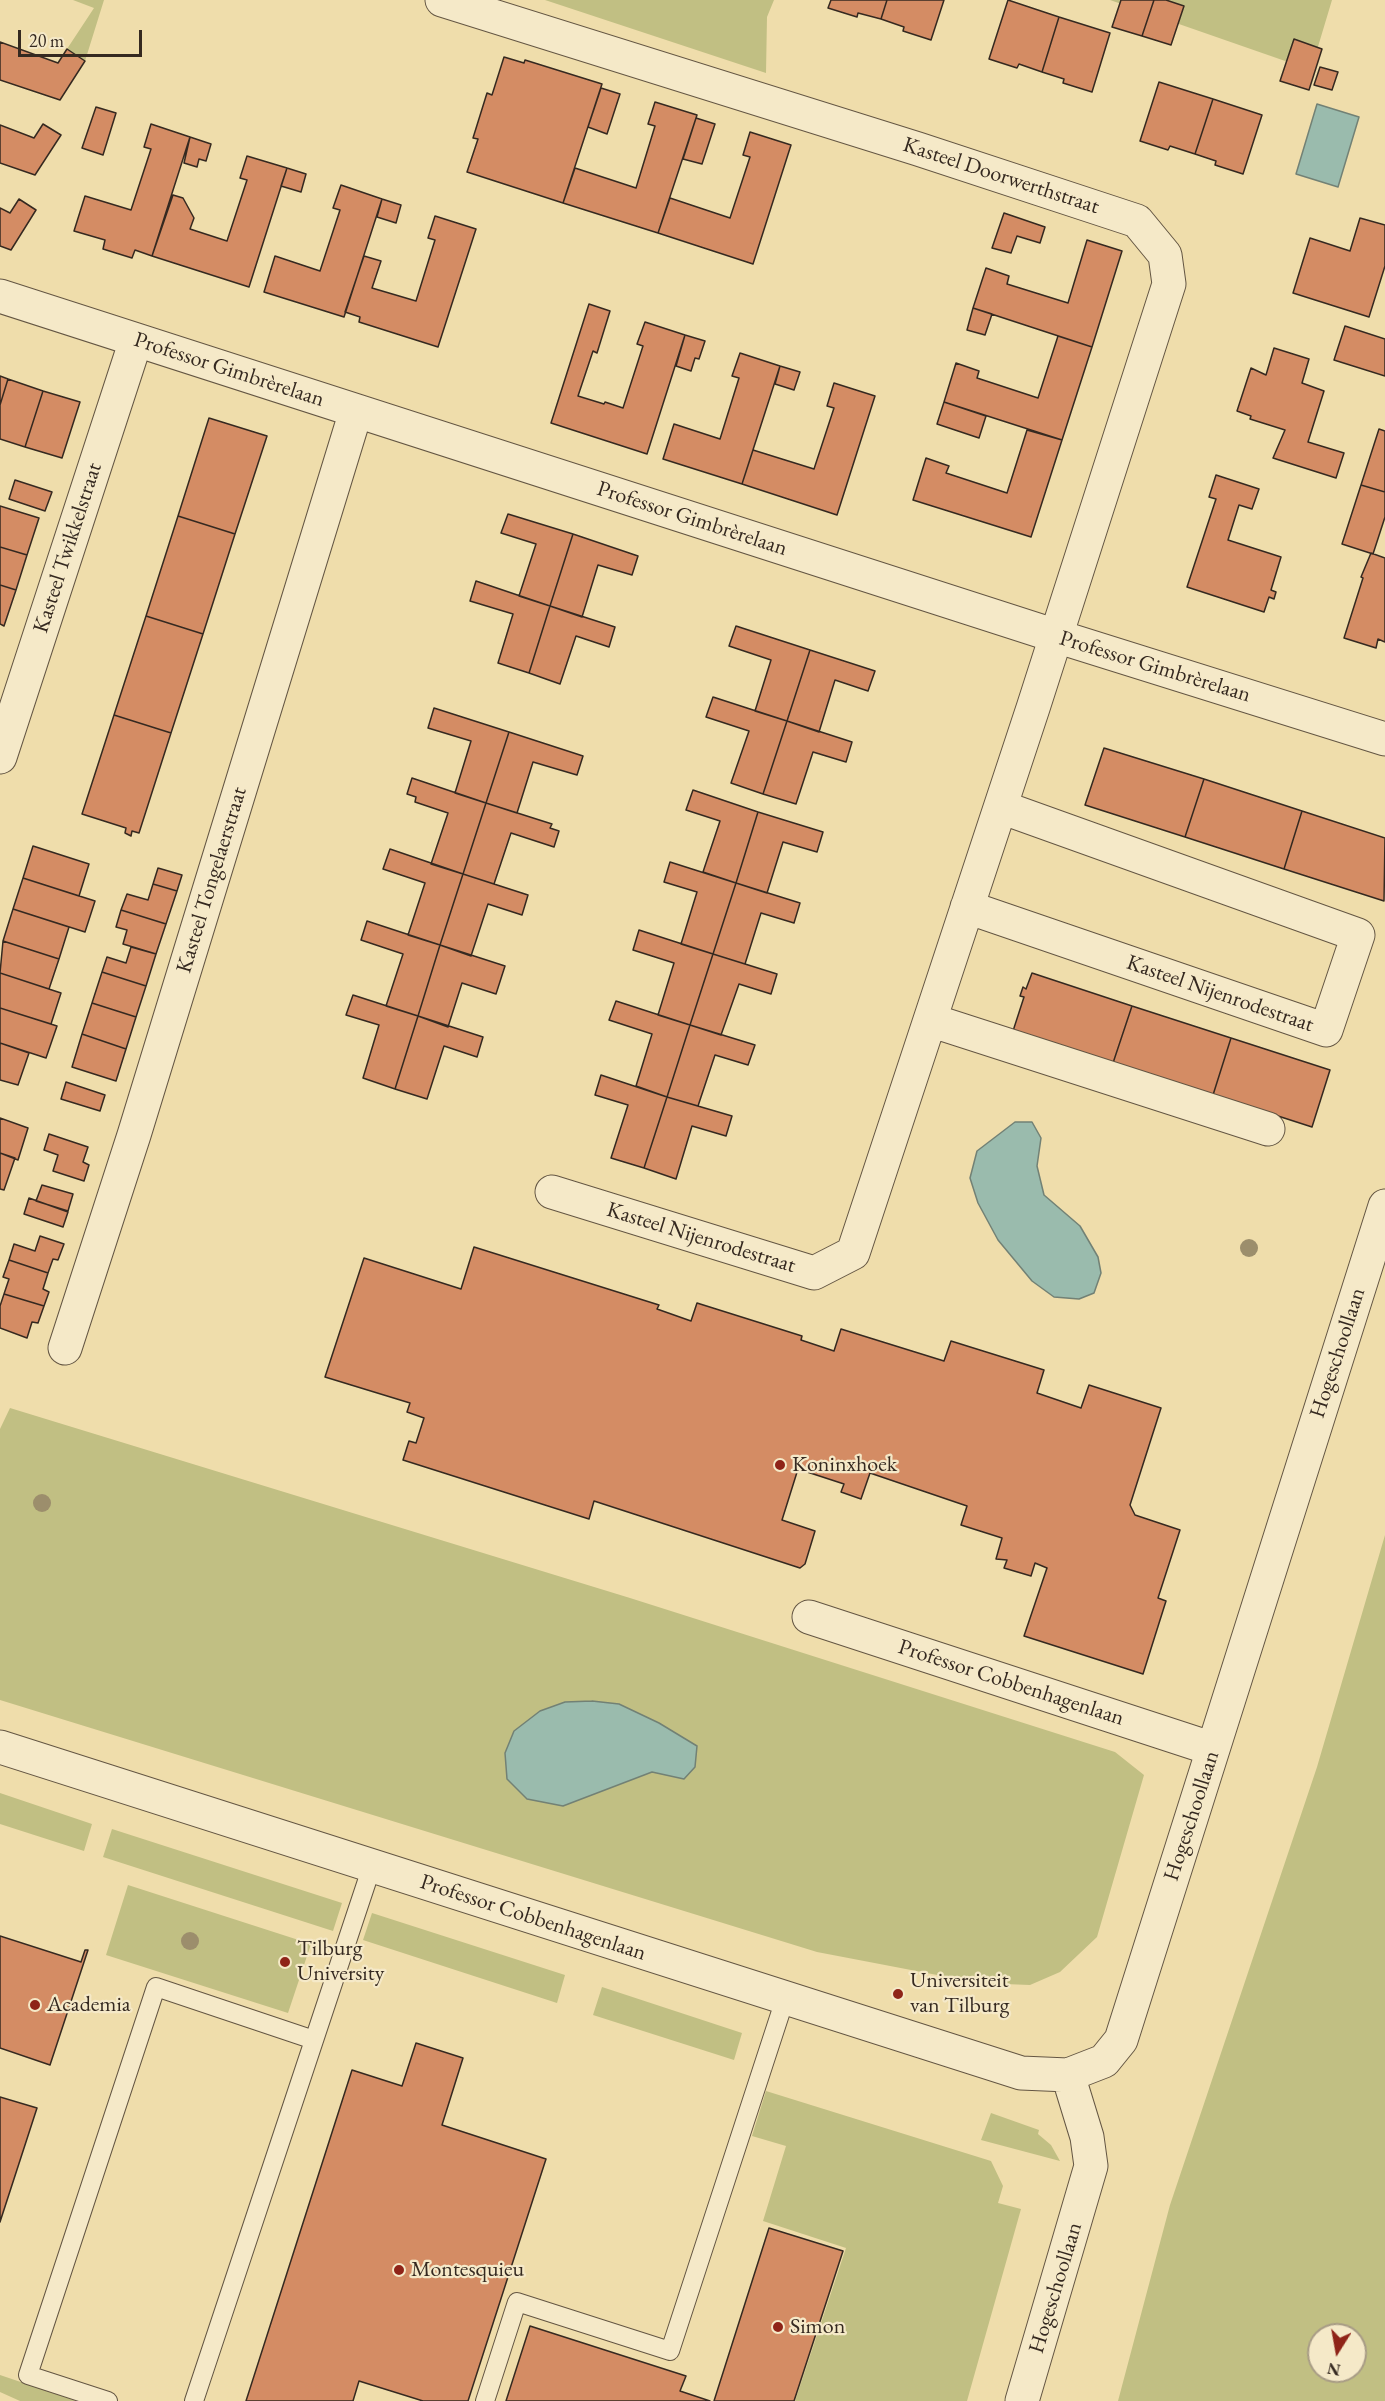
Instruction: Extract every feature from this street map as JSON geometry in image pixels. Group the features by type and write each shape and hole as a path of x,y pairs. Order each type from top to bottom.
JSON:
{"street":[{"name":"Kasteel Doorwerthstraat","path":"442,0 918,149 1137,222 1166,255 1169,284 1056,636"},
{"name":"Professor Gimbrèrelaan","path":"0,296 1056,636 1385,739"},
{"name":"Kasteel Twikkelstraat","path":"0,756 136,340"},
{"name":"Kasteel Tongelaerstraat","path":"65,1348 134,1135 357,411"},
{"name":"Kasteel Nijenrodestraat","path":"552,1192 814,1273 853,1253 1056,636"},
{"name":"Kasteel Nijenrodestraat","path":"967,907 1326,1030 1358,934 1001,807"},
{"path":"930,1020 1268,1129"},
{"name":"Hogeschoollaan","path":"1022,2401 1091,2166 1087,2137 1068,2075 1104,2061 1121,2040 1385,1206"},
{"name":"Professor Cobbenhagenlaan","path":"809,1617 1213,1749"},
{"name":"Professor Cobbenhagenlaan","path":"0,1747 1021,2073 1068,2075"}],"lane":[{"path":"194,2401 372,1866"},
{"path":"108,2401 28,2375 156,1987 314,2040"},
{"path":"485,2401 517,2302 670,2351 785,1998"}],"shaded area":[{"path":"73,0 104,0 85,61 67,49 94,8"},
{"path":"545,0 774,0 767,17 766,73"},
{"path":"1110,0 1332,0 1311,70"},
{"path":"1317,104 1359,117 1338,187 1296,174"},
{"path":"1015,1122 1032,1122 1041,1138 1037,1166 1044,1195 1080,1226 1098,1257 1101,1273 1094,1293 1079,1299 1054,1297 1032,1281 998,1240 978,1203 970,1178 977,1151"},
{"path":"10,1408 630,1598 1115,1752 1144,1775 1097,1937 1060,1972 1030,1985 979,1983 817,1952 0,1700 0,1429","holes":["592,1701 619,1704 659,1723 684,1779 652,1772 563,1806 540,1711 565,1702"]},
{"path":"1385,1535 1385,2401 1118,2401 1170,2205 1317,1767"},
{"path":"592,1701 619,1704 659,1723 697,1746 695,1767 684,1779 652,1772 563,1806 527,1799 507,1779 505,1753 514,1731 540,1711 565,1702"},
{"path":"0,1793 92,1824 84,1851 0,1824"},
{"path":"112,1829 342,1903 333,1931 103,1857"},
{"path":"128,1885 311,1944 288,2013 106,1955"},
{"path":"372,1913 565,1975 557,2003 363,1940"},
{"path":"602,1987 742,2033 734,2060 593,2015"},
{"path":"766,2091 991,2161 1003,2186 998,2203 1021,2209 967,2401 795,2401 846,2248 763,2221 786,2146 752,2136"},
{"path":"991,2113 1039,2130 1038,2134 1051,2145 1060,2161 981,2140"},
{"path":"0,2375 77,2401 20,2401 0,2392"}],"building":[{"path":"831,0 887,0 881,19 858,13 857,17 828,8"},
{"path":"887,0 944,0 931,40 903,31 904,27 881,19"},
{"path":"1008,0 1059,17 1042,72 1019,64 1017,68 989,59"},
{"path":"1121,0 1154,0 1142,36 1112,27"},
{"path":"1154,0 1166,0 1184,6 1171,45 1142,36"},
{"path":"1059,17 1110,33 1092,92 1063,83 1064,79 1042,72"},
{"path":"1294,39 1322,49 1309,90 1280,81"},
{"path":"0,42 58,63 67,49 85,61 60,100 0,80"},
{"path":"504,57 524,63 525,60 602,84 563,203 467,172 478,139 473,138 487,93 492,95"},
{"path":"1320,67 1338,72 1332,90 1314,85"},
{"path":"1159,82 1213,99 1195,154 1170,146 1168,150 1140,141"},
{"path":"601,88 620,94 607,134 588,127"},
{"path":"1213,99 1262,115 1243,174 1215,165 1216,161 1195,154"},
{"path":"655,102 697,115 658,233 563,203 575,168 636,188 655,126 648,124"},
{"path":"96,107 116,113 103,155 82,148"},
{"path":"696,118 715,124 702,164 683,159"},
{"path":"43,124 61,135 35,175 0,163 0,125 34,138"},
{"path":"151,124 190,137 152,256 135,250 132,258 103,249 105,240 74,231 85,196 131,210 151,149 144,147"},
{"path":"750,132 791,145 753,264 658,233 670,198 730,218 750,157 743,155"},
{"path":"190,137 211,144 206,161 199,159 197,167 184,163"},
{"path":"247,156 287,168 249,287 152,256 173,195 183,198 194,218 190,229 227,241 247,180 240,178"},
{"path":"287,168 306,174 301,192 281,186"},
{"path":"341,185 382,199 344,317 264,292 275,256 320,271 340,210 333,208"},
{"path":"19,199 36,210 11,250 0,246 0,208 10,213"},
{"path":"382,199 401,205 396,223 377,217"},
{"path":"1004,213 1045,227 1040,243 1017,236 1011,253 992,248"},
{"path":"435,216 476,229 438,347 359,322 360,317 345,312 364,256 381,261 372,288 416,301 435,240 428,238"},
{"path":"1360,218 1385,225 1385,266 1369,317 1293,293 1310,238 1350,251"},
{"path":"1087,240 1122,251 1092,347 973,308 986,268 1009,276 1007,284 1068,303"},
{"path":"589,304 610,311 597,353 593,351 578,396 623,408 643,346 637,344 645,322 685,335 647,454 551,423"},
{"path":"973,308 992,314 985,335 967,330"},
{"path":"1345,326 1385,339 1385,376 1334,360"},
{"path":"685,335 705,341 699,359 695,358 691,371 676,366"},
{"path":"1058,336 1092,347 1062,440 944,402 956,363 979,371 977,378 1038,398"},
{"path":"1274,348 1309,359 1302,383 1324,391 1308,442 1344,453 1336,478 1273,458 1285,430 1250,419 1251,416 1237,411 1251,368 1266,375"},
{"path":"740,353 780,366 742,484 663,459 674,424 720,439 739,378 732,376"},
{"path":"780,366 800,372 794,390 775,384"},
{"path":"0,376 8,379 0,405"},
{"path":"8,379 43,391 25,447 0,439 0,405"},
{"path":"834,383 875,396 837,515 742,484 753,450 814,469 834,408 827,406"},
{"path":"43,391 80,402 62,458 25,447"},
{"path":"944,402 986,416 979,438 937,424"},
{"path":"209,418 267,436 235,534 178,516"},
{"path":"1379,429 1385,431 1385,492 1361,485"},
{"path":"1027,430 1062,440 1031,537 913,500 926,458 949,466 946,473 1007,493"},
{"path":"1216,475 1259,489 1252,509 1239,505 1228,540 1281,557 1271,590 1276,592 1274,599 1269,597 1264,612 1187,587 1216,499 1209,497"},
{"path":"15,480 52,492 45,511 9,499"},
{"path":"1361,485 1385,492 1385,517 1373,554 1342,544"},
{"path":"0,506 39,518 27,555 0,547"},
{"path":"508,514 573,534 550,606 519,596 536,544 501,533"},
{"path":"178,516 235,534 203,634 146,616"},
{"path":"573,534 638,556 632,575 598,565 582,617 550,606"},
{"path":"0,547 27,555 16,590 0,585"},
{"path":"1371,553 1385,558 1385,642 1378,639 1376,648 1344,638 1363,578 1361,577"},
{"path":"476,581 550,606 529,673 498,663 513,614 470,601"},
{"path":"0,585 16,590 4,626 0,624"},
{"path":"550,606 615,627 609,647 576,636 560,684 529,673"},
{"path":"146,616 203,634 171,733 114,715"},
{"path":"736,626 810,650 787,721 755,711 771,660 729,646"},
{"path":"810,650 875,671 868,691 835,680 819,732 787,721"},
{"path":"713,697 787,721 763,794 731,783 749,731 706,717"},
{"path":"434,708 509,732 486,803 455,793 471,741 428,728"},
{"path":"114,715 171,733 139,833 132,831 131,836 125,833 126,828 82,814"},
{"path":"787,721 852,742 846,762 813,752 796,804 763,794"},
{"path":"509,732 583,756 577,775 533,762 517,813 486,803"},
{"path":"1104,748 1204,779 1185,837 1085,805"},
{"path":"412,778 486,803 463,874 431,864 448,813 415,802 416,797 407,794"},
{"path":"1204,779 1302,811 1284,869 1185,837"},
{"path":"693,790 758,812 736,883 703,872 720,821 686,810"},
{"path":"486,803 552,824 550,828 559,831 554,847 511,833 494,884 463,874"},
{"path":"1302,811 1385,838 1384,901 1284,869"},
{"path":"758,812 823,832 817,852 783,842 767,893 736,883"},
{"path":"33,846 89,864 79,896 23,878"},
{"path":"390,849 463,874 440,945 408,935 425,883 383,869"},
{"path":"670,862 736,883 713,954 681,944 697,892 664,882"},
{"path":"158,868 182,875 177,891 153,884"},
{"path":"463,874 528,895 522,915 488,904 471,956 440,945"},
{"path":"23,878 95,901 85,932 13,909"},
{"path":"736,883 800,903 794,923 761,913 745,964 713,954"},
{"path":"153,884 177,891 166,924 121,910 127,894 148,900"},
{"path":"13,909 69,927 59,959 3,941"},
{"path":"121,910 166,924 156,954 123,944 127,930 116,927"},
{"path":"367,921 440,945 418,1016 386,1006 403,954 361,940"},
{"path":"639,930 713,954 690,1025 658,1015 674,963 633,950"},
{"path":"3,941 59,959 49,989 0,973"},
{"path":"440,945 505,966 496,994 462,983 448,1027 418,1016"},
{"path":"131,947 156,954 146,986 102,972 107,957 126,963"},
{"path":"713,954 777,974 771,994 739,984 721,1035 690,1025"},
{"path":"102,972 146,986 136,1017 92,1003"},
{"path":"0,973 61,993 51,1024 0,1008"},
{"path":"1032,973 1132,1006 1113,1063 1013,1031 1024,997 1020,996 1023,987 1026,989"},
{"path":"353,995 418,1016 395,1089 363,1078 379,1025 346,1015"},
{"path":"616,1001 690,1025 667,1097 636,1086 652,1034 609,1020"},
{"path":"92,1003 136,1017 126,1049 82,1034"},
{"path":"1132,1006 1231,1038 1213,1095 1113,1063"},
{"path":"0,1008 57,1026 46,1058 0,1043"},
{"path":"418,1016 483,1037 477,1057 444,1046 427,1099 395,1089"},
{"path":"690,1025 755,1045 748,1065 715,1055 698,1106 667,1097"},
{"path":"82,1034 126,1049 116,1081 72,1067"},
{"path":"1231,1038 1330,1070 1312,1127 1213,1095"},
{"path":"0,1043 29,1053 18,1085 0,1080"},
{"path":"601,1075 667,1097 644,1168 611,1158 628,1105 595,1095"},
{"path":"66,1082 105,1095 100,1111 61,1099"},
{"path":"667,1097 732,1116 726,1136 692,1126 676,1179 644,1168"},
{"path":"0,1118 28,1128 18,1160 0,1153"},
{"path":"49,1134 88,1147 83,1162 89,1165 84,1181 53,1171 58,1155 44,1150"},
{"path":"0,1153 15,1158 4,1190 0,1189"},
{"path":"42,1185 73,1194 68,1211 36,1201"},
{"path":"29,1198 68,1212 63,1227 24,1214"},
{"path":"40,1236 64,1244 58,1260 53,1259 48,1273 9,1260 14,1244 35,1251"},
{"name":"Koninxhoek","path":"474,1247 659,1305 657,1309 691,1321 697,1303 802,1336 801,1340 834,1351 841,1329 944,1361 951,1341 1044,1370 1037,1393 1081,1408 1089,1385 1161,1408 1130,1505 1135,1515 1180,1530 1158,1598 1166,1601 1143,1674 1024,1636 1047,1568 1035,1563 1031,1576 1004,1568 1007,1560 996,1559 1002,1538 961,1525 967,1506 870,1473 861,1499 841,1492 844,1484 798,1469 782,1520 815,1531 805,1564 800,1568 594,1501 589,1519 403,1460 409,1441 416,1443 424,1418 407,1412 410,1403 325,1377 364,1258 461,1289"},
{"path":"9,1260 48,1273 43,1289 49,1292 44,1306 4,1294 9,1279 3,1277"},
{"path":"4,1294 44,1306 38,1323 32,1322 27,1338 0,1328 0,1306"},
{"name":"Academia","path":"0,1936 81,1962 85,1950 88,1950 50,2065 0,2048"},
{"name":"Montesquieu","path":"416,2043 463,2058 442,2125 546,2159 468,2401 423,2401 359,2381 353,2401 246,2401 352,2070 402,2086"},
{"path":"0,2097 37,2108 0,2222"},
{"name":"Simon","path":"769,2228 843,2251 794,2401 714,2401"},
{"path":"530,2326 686,2376 680,2391 710,2401 506,2401"}],"place":[{"name":"Koninxhoek","path":"780,1465"},
{"name":"Tilburg University","path":"285,1962"},
{"name":"Universiteit van Tilburg","path":"898,1994"},
{"name":"Academia","path":"35,2005"},
{"name":"Montesquieu","path":"399,2270"},
{"name":"Simon","path":"778,2327"}]}
